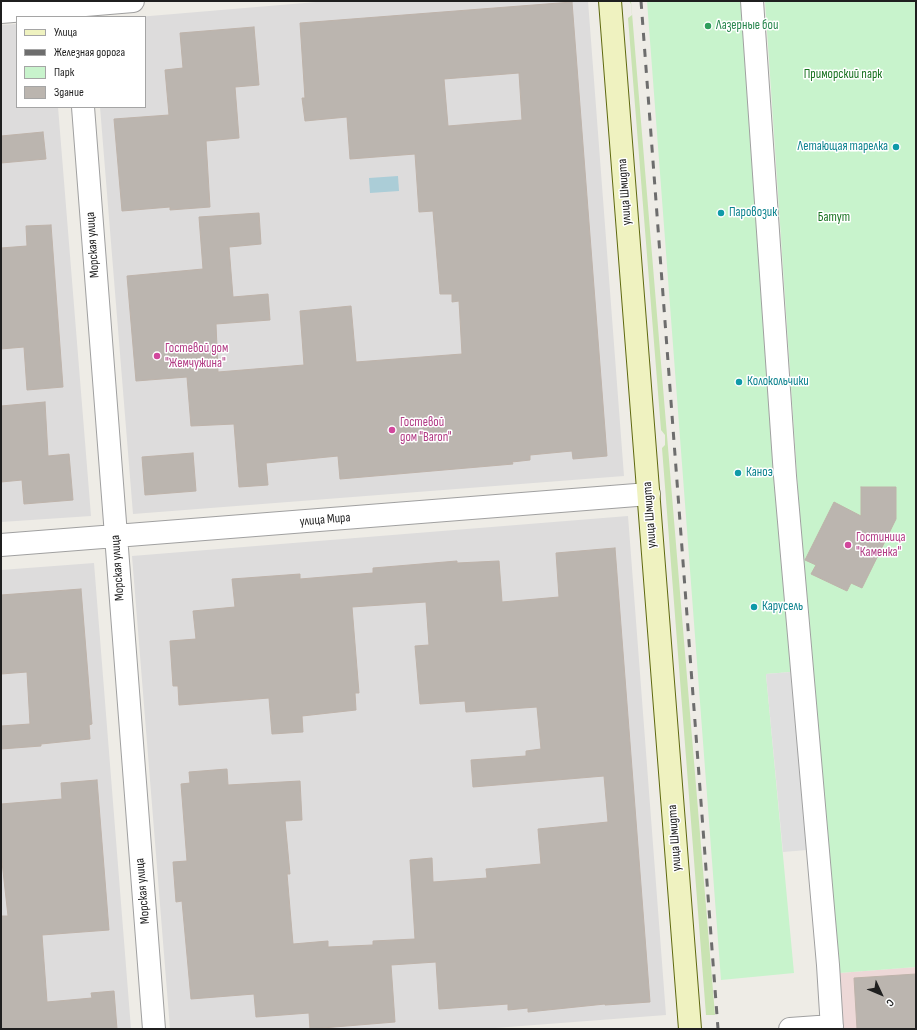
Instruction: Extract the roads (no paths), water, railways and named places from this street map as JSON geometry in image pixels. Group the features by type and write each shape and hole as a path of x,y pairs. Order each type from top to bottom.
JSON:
{"street":[{"path":"1,12 75,8 133,1"},
{"name":"улица Шмидта","path":"610,1 690,1029"},
{"path":"752,1 785,476 828,965 832,1027 790,1029"},
{"name":"Морская улица","path":"83,108 154,1029"},
{"name":"улица Мира","path":"1,545 649,494"}],"water":[{"path":"398,176 399,191 370,193 369,178"}],"railway":[{"path":"641,1 718,1029"}],"place":[{"name":"Лазерные бои","path":"708,26"},
{"name":"Летающая тарелка","path":"896,147"},
{"name":"Паровозик","path":"721,213"},
{"name":"Гостевой дом \"Жемчужина\"","path":"157,356"},
{"name":"Колокольчики","path":"739,382"},
{"name":"Гостевой дом \"Baron\"","path":"392,430"},
{"name":"Каноэ","path":"738,473"},
{"name":"Гостиница \"Каменка\"","path":"848,545"},
{"name":"Карусель","path":"754,607"}],"park label":[{"name":"Приморский парк","path":"843,75"},
{"name":"Батут","path":"834,218"}]}
